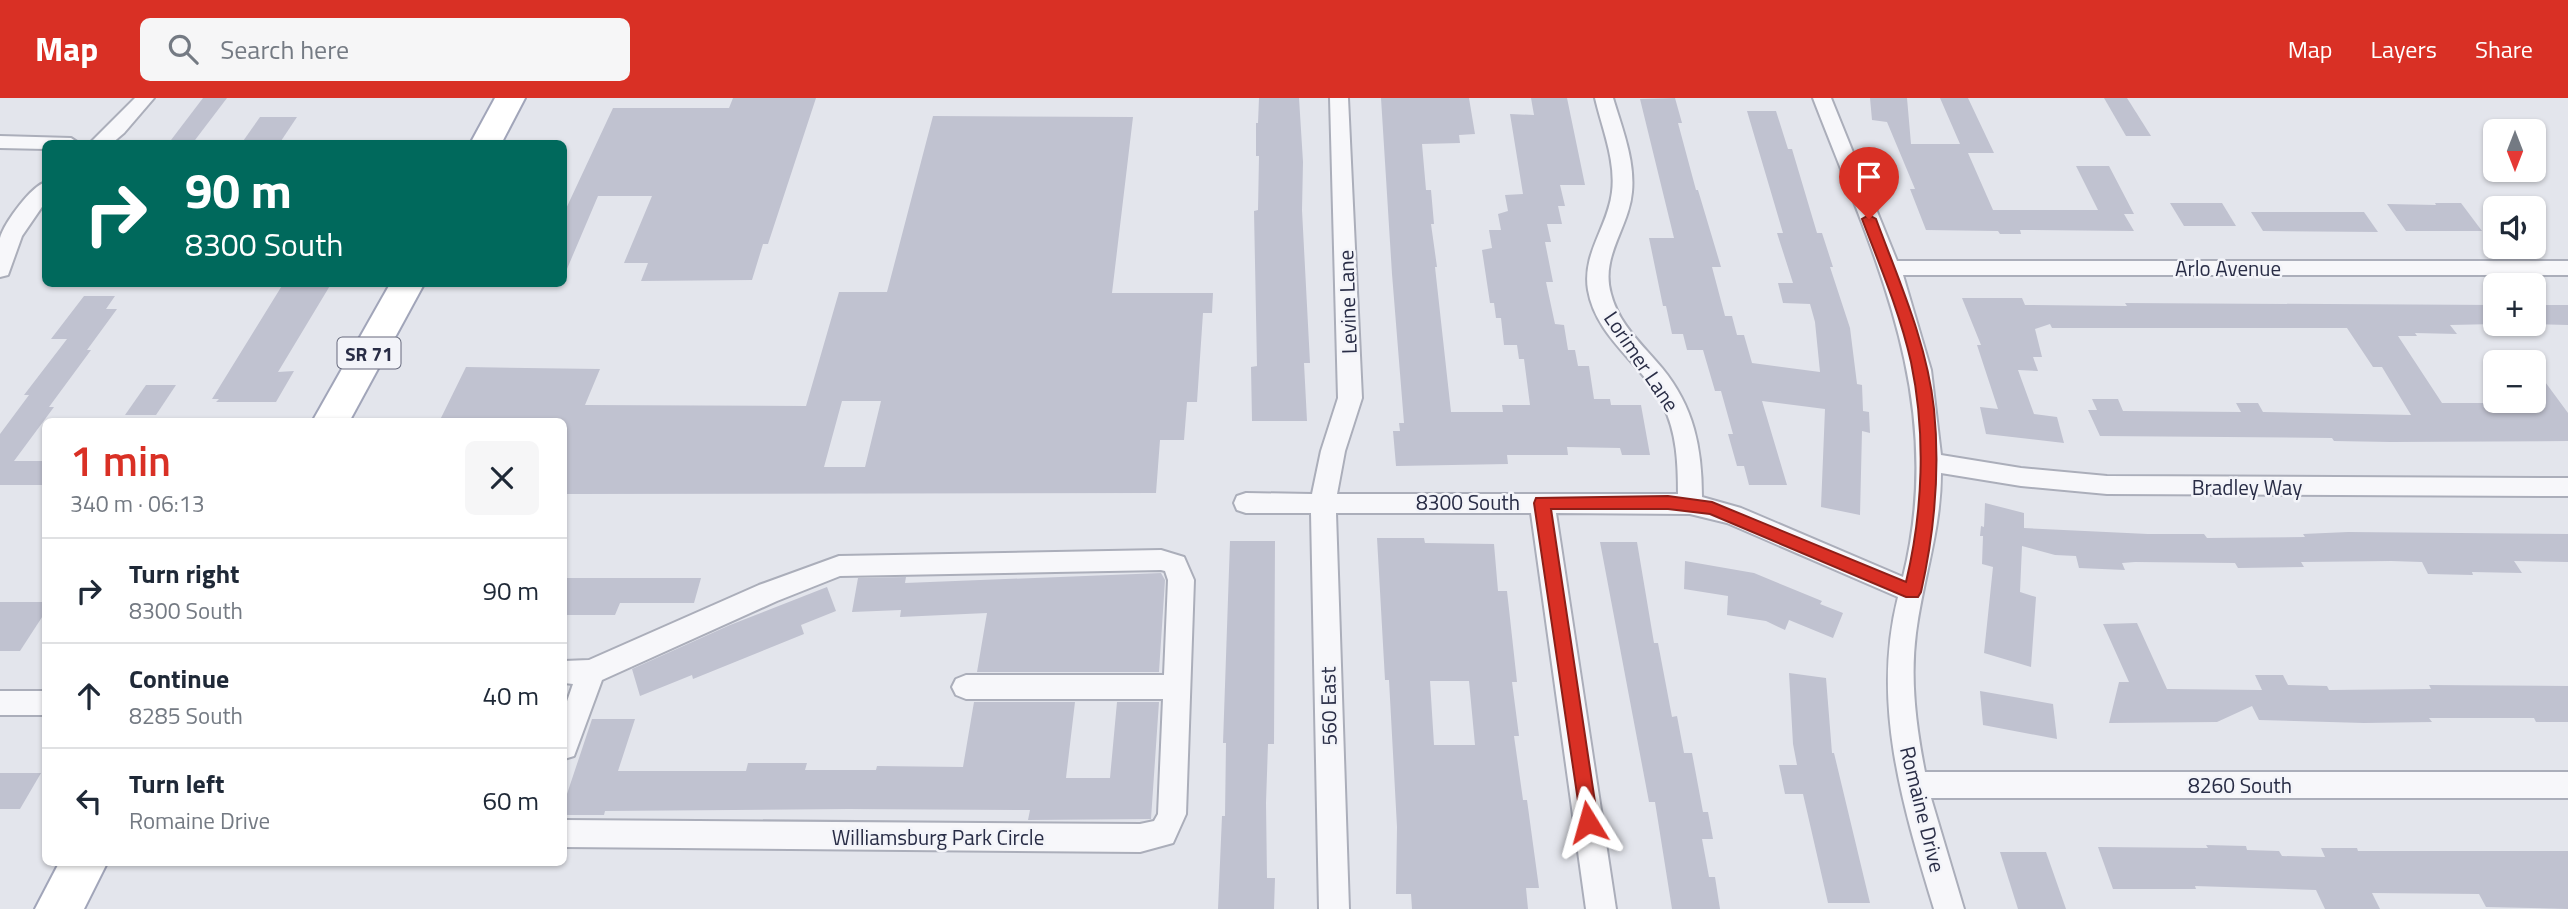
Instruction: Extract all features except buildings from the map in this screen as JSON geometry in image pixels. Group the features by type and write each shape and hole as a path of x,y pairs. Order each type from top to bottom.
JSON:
{"main road":[{"path":"487,140 510,98"},
{"name":"SR 71","path":"332,418 405,287"},
{"path":"59,909 82,866"}],"street":[{"path":"103,140 145,98"},
{"name":"Levine Lane","path":"1323,502 1333,451 1350,398 1339,98"},
{"name":"Lorimer Lane","path":"1604,98 1620,166 1622,192 1614,218 1600,246 1597,268 1600,291 1618,332 1671,398 1682,422 1690,447 1690,504"},
{"name":"Romaine Drive","path":"1822,98 1888,268 1918,360 1927,410 1928,462 1922,550 1903,635 1900,681 1903,731 1912,785 1949,909"},
{"path":"0,142 42,143"},
{"path":"0,270 10,237 20,219 42,193"},
{"name":"Arlo Avenue","path":"1888,268 2568,268"},
{"name":"Bradley Way","path":"1928,462 2021,477 2118,486 2568,487"},
{"name":"560 East","path":"1323,502 1334,909"},
{"name":"8300 South","path":"1246,503 1690,504 1732,515 1912,592"},
{"path":"1542,503 1601,909"},
{"name":"Williamsburg Park Circle","path":"567,730 577,672 839,566 1161,560 1175,564 1181,580 1171,814 1169,825 1163,833 1152,837 567,834"},
{"path":"966,687 1175,687"},
{"path":"0,703 42,703"},
{"name":"8260 South","path":"1912,785 2568,785"}],"route":[{"path":"1588,822 1542,503 1668,502 1712,508 1763,527 1912,592 1922,550 1927,506 1927,410 1918,360 1904,313 1869,219"}]}
